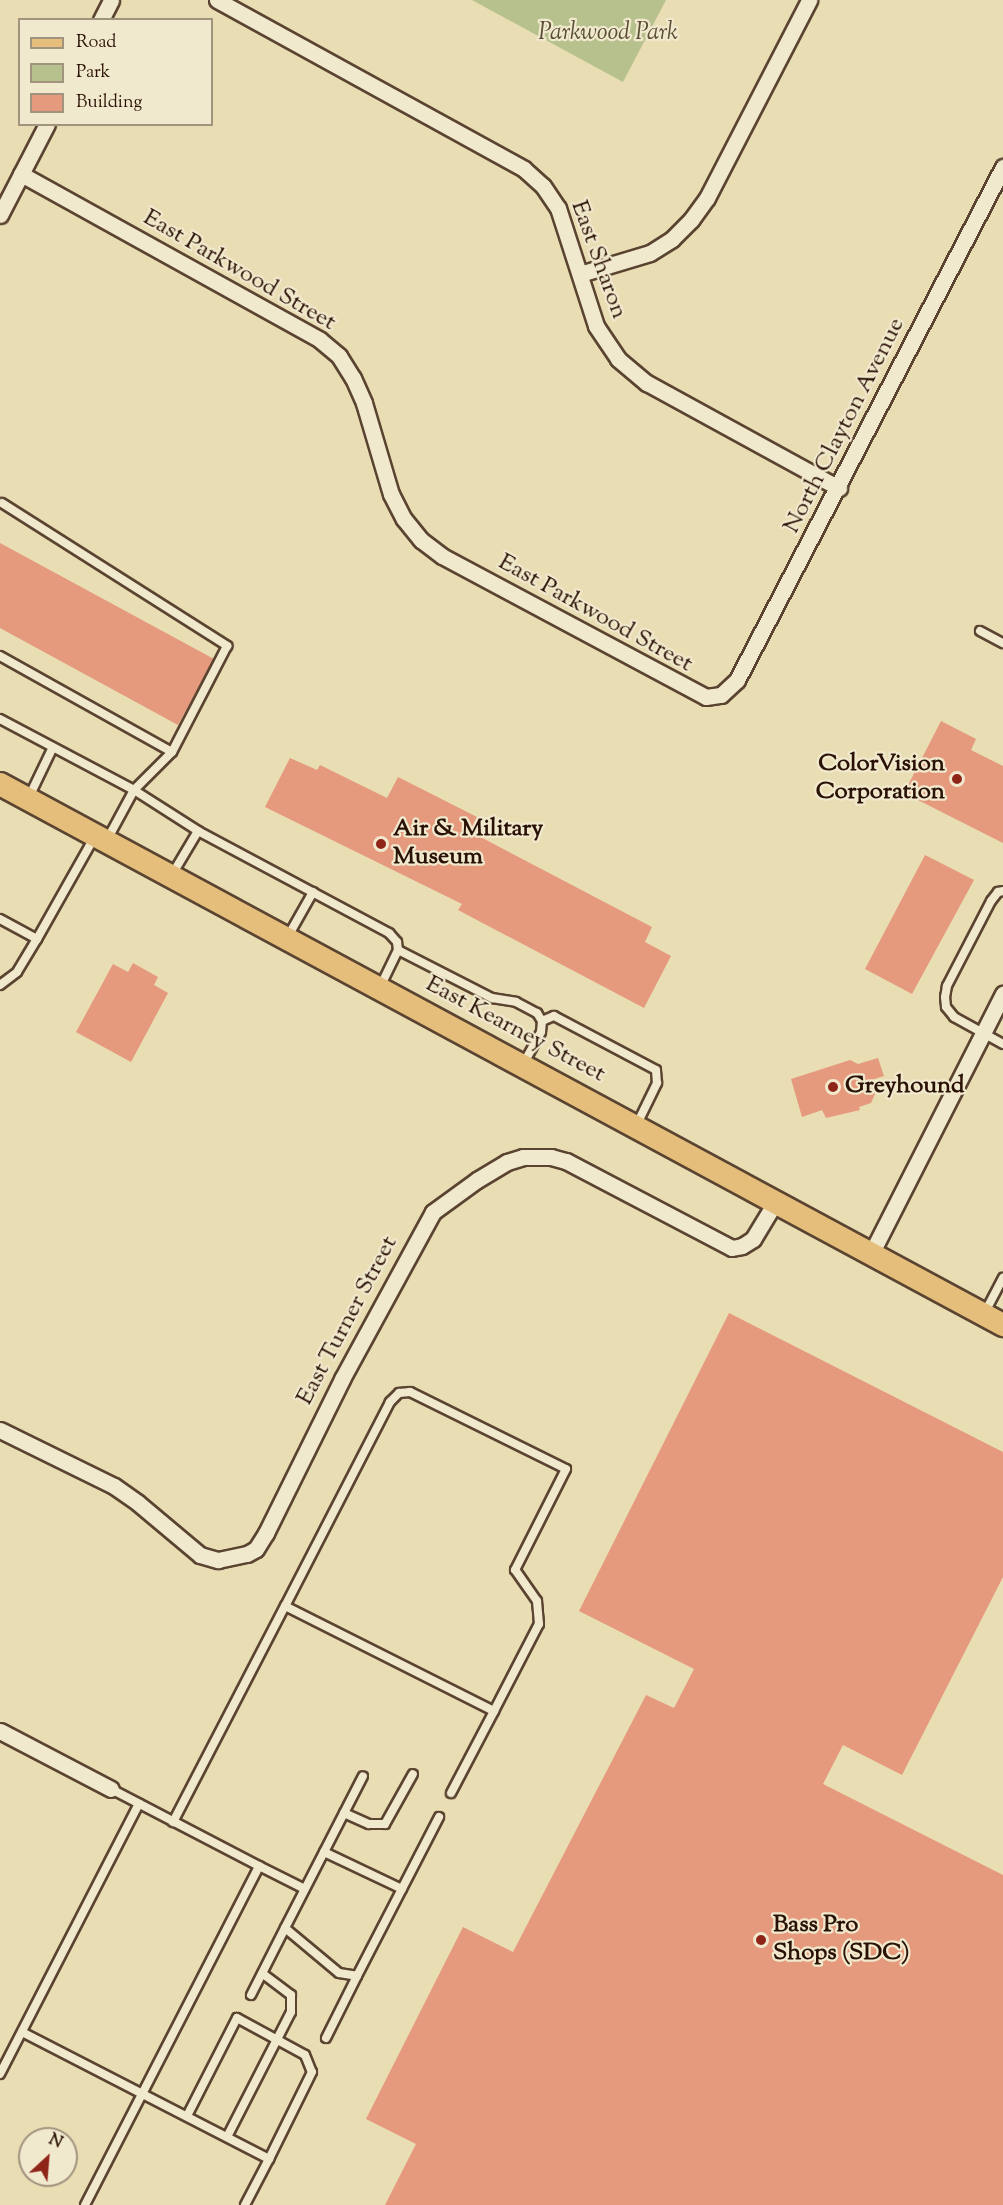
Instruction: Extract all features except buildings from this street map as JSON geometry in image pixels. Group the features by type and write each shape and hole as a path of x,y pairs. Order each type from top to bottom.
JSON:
{"main road":[{"name":"East Kearney Street","path":"0,784 993,1319"}],"street":[{"path":"102,18 111,0"},
{"name":"East Sharon","path":"217,0 524,169 543,186 558,208 599,332 627,369 647,383 839,488"},
{"path":"580,274 627,262 650,253 672,239 691,220 707,198 809,0"},
{"path":"0,216 46,126"},
{"name":"North Clayton Avenue","path":"716,696 726,692 737,680 839,488 1003,167"},
{"name":"East Parkwood Street","path":"21,174 309,333 330,347 347,366 359,390 397,507 412,530 431,549 696,694 716,696"},
{"path":"871,1254 1003,994"},
{"name":"East Turner Street","path":"1,1432 114,1486 200,1555 218,1560 247,1554 256,1549 266,1533 342,1379 433,1212 477,1180 507,1162 523,1157 551,1157 566,1161 732,1248 742,1246 753,1239 776,1201"},
{"path":"0,1731 111,1789"}],"lane":[{"path":"0,985 17,972 101,838 134,790 172,752 227,646 1,504"},
{"path":"980,631 1003,643"},
{"path":"0,656 172,752"},
{"path":"0,719 134,790 198,831 389,933 397,942 398,950 379,988"},
{"path":"28,799 53,747"},
{"path":"171,876 198,831"},
{"path":"1003,891 998,891 991,902 947,986 945,997 946,1007 954,1017 1003,1044"},
{"path":"287,938 313,892"},
{"path":"0,919 37,939"},
{"path":"398,950 492,998 516,1002 537,1013 542,1021 537,1041 523,1065"},
{"path":"542,1021 554,1016 656,1070 657,1083 636,1126"},
{"path":"993,1319 1003,1278"},
{"path":"173,1822 390,1402 399,1393 410,1392 566,1468 515,1570 537,1601 539,1624 451,1794"},
{"path":"285,1606 494,1712"},
{"path":"344,1813 369,1824 386,1824 413,1774"},
{"path":"251,1995 363,1776"},
{"path":"111,1789 305,1890"},
{"path":"0,2074 139,1804"},
{"path":"326,2038 439,1816"},
{"path":"324,1852 402,1889"},
{"path":"85,2205 259,1866"},
{"path":"285,1928 339,1973 357,1976"},
{"path":"228,2138 291,2012 291,1995 262,1973"},
{"path":"187,2116 237,2018 306,2055 312,2072 270,2160 245,2205"},
{"path":"21,2032 270,2160"}],"green space":[{"name":"Parkwood Park","path":"472,0 666,0 623,82"}],"place":[{"name":"ColorVision Corporation","path":"957,779"},
{"name":"Air & Military Museum","path":"381,844"},
{"name":"Greyhound","path":"833,1087"},
{"name":"Bass Pro Shops (SDC)","path":"761,1940"}]}
